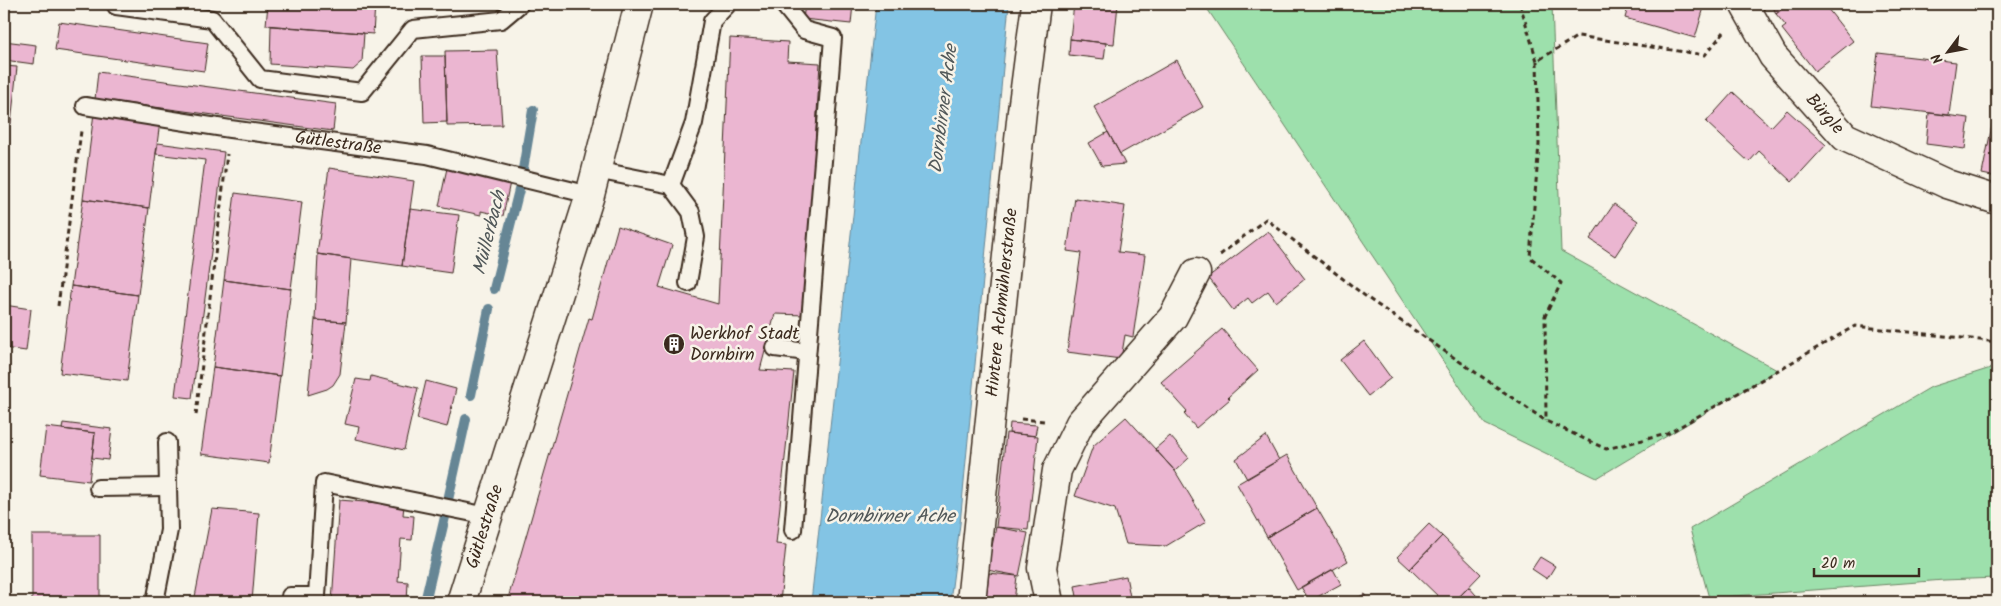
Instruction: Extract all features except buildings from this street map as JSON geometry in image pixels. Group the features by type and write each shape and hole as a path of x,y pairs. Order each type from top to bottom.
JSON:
{"street":[{"name":"Gütlestraße","path":"461,602 593,182 639,4"},
{"name":"Hintere Achmühlerstraße","path":"971,602 1022,111 1036,4"},
{"name":"Bürgle","path":"1745,6 1773,56 1845,137 1946,184 1997,200"},
{"path":"1049,602 1042,568 1057,470 1080,424 1173,316 1196,273"}],"lane":[{"path":"115,4 116,6 212,19 260,79 362,92 413,29 501,20 520,4"},
{"path":"671,185 694,123 712,21 728,4"},
{"path":"783,4 804,30 833,38 793,530"},
{"name":"Gütlestraße","path":"85,106 230,129 427,155 593,182"},
{"path":"593,182 671,185"},
{"path":"671,185 691,212 696,237 688,283"},
{"path":"775,348 807,352"},
{"path":"155,602 169,530 168,442"},
{"path":"290,602 290,596 317,596 324,483 488,516"},
{"path":"98,488 168,487"}],"path":[{"path":"1520,4 1537,61 1539,144 1530,257 1560,283 1545,316 1546,421"},
{"path":"1537,61 1578,36 1705,55 1745,6"},
{"path":"58,306 85,106"},
{"path":"196,415 230,129"},
{"path":"1196,273 1266,220 1369,299 1546,421 1606,449 1667,434 1855,326 1997,342"},
{"path":"990,416 1080,424"}],"green space":[{"path":"1204,4 1552,4 1561,251 1777,370 1597,478 1485,424"},
{"path":"1997,366 1997,578 1944,580 1709,598 1690,529 1931,387"}],"water":[{"name":"Dornbirner Ache","path":"876,4 1009,4 960,524 950,602 811,602"}],"waterway":[{"name":"Müllerbach","path":"523,169 533,110"},
{"name":"Müllerbach","path":"494,289 520,186"},
{"name":"Müllerbach","path":"471,395 489,309"},
{"name":"Müllerbach","path":"448,500 466,419"},
{"name":"Müllerbach","path":"425,602 445,517"}],"place":[{"name":"Werkhof Stadt Dornbirn","path":"674,344"}]}
